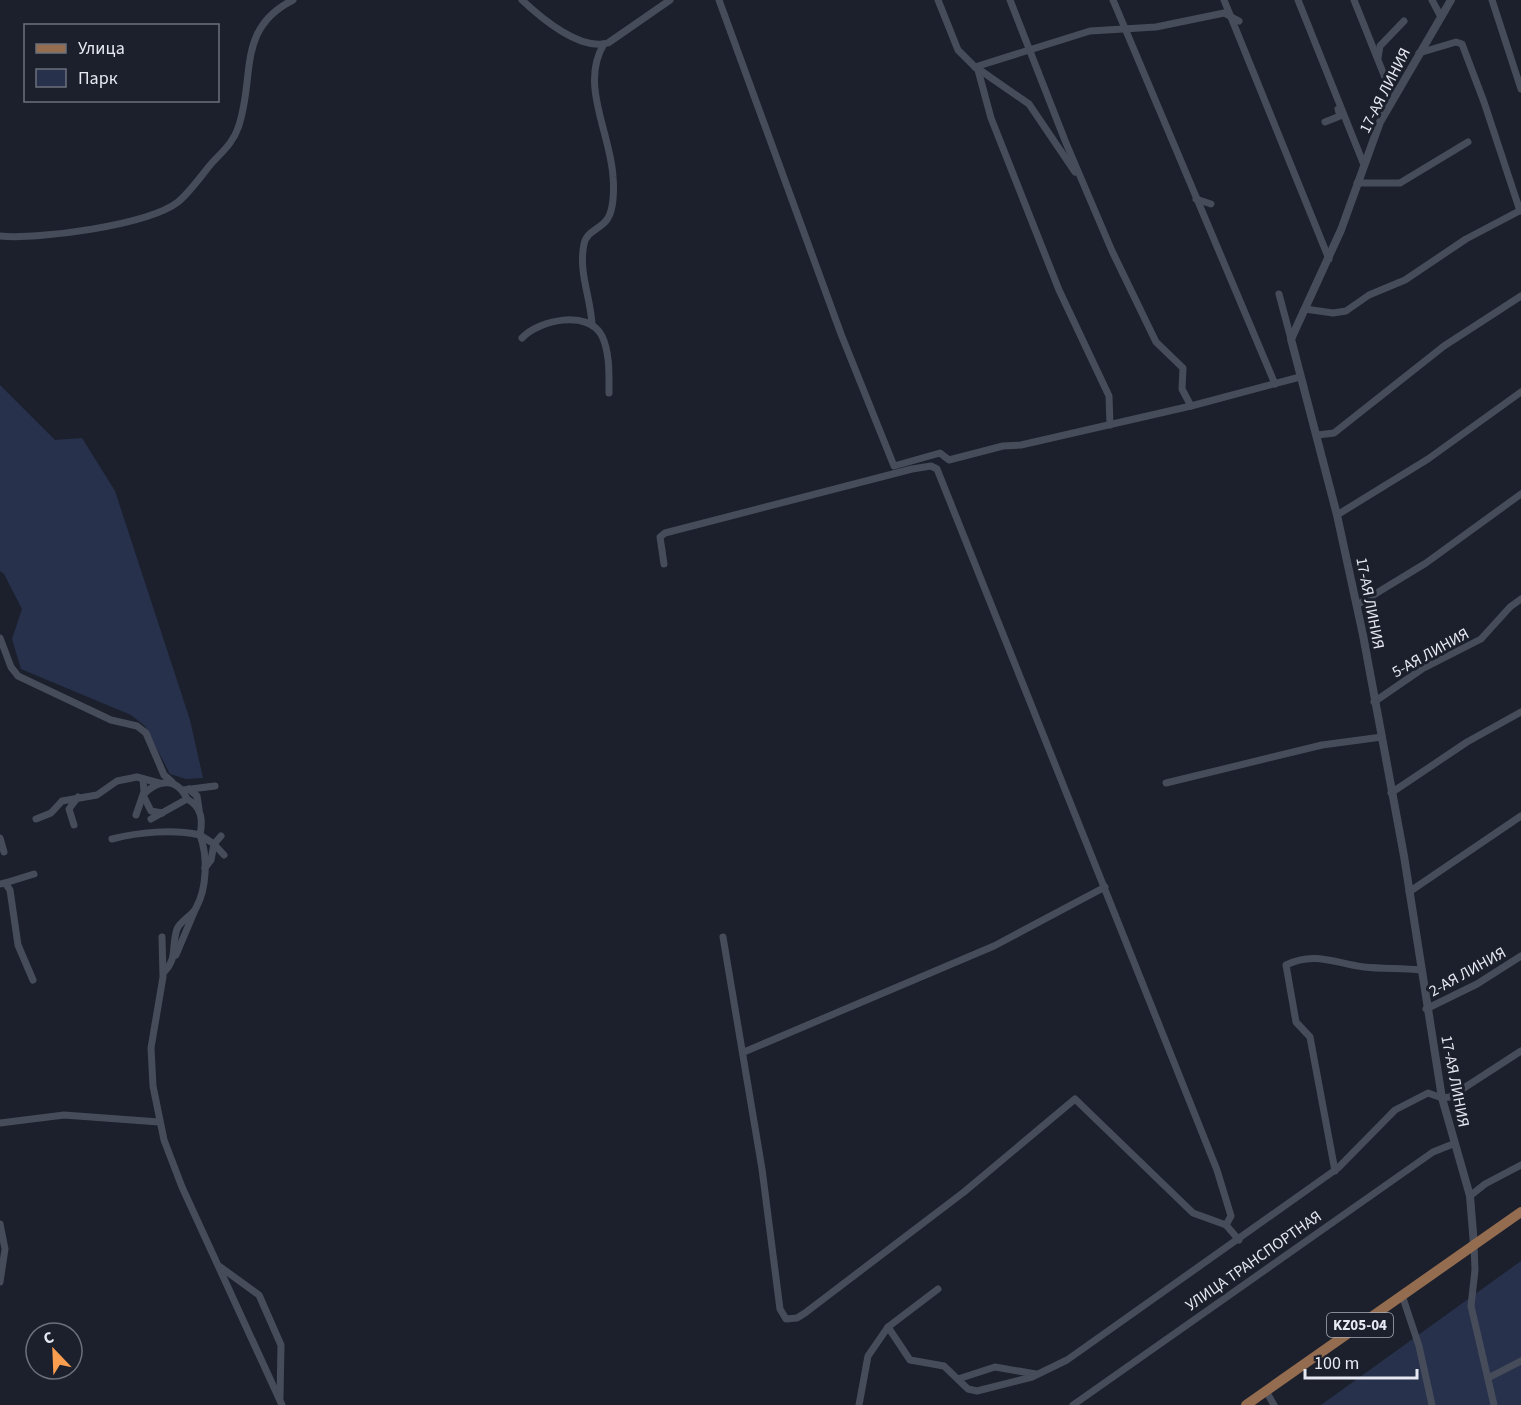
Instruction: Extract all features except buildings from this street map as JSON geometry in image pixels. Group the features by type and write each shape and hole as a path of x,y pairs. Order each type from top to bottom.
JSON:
{"main road":[{"name":"KZ05-04","path":"1246,1405 1521,1212"}],"street":[{"path":"0,236 41,237 112,225 155,213 180,201 230,145 238,127 248,62 256,35 270,14 293,0"},
{"path":"522,0 550,23 581,41 587,44 604,44"},
{"path":"609,393 603,339 592,325 585,287 584,241 590,232 600,227 608,218 613,181 597,101 594,66 604,44 670,0"},
{"path":"719,0 841,334 894,466 940,453 949,460 1110,425 1300,377"},
{"path":"938,0 958,50 975,67 1029,104 1081,181"},
{"path":"1010,0 1081,181 1156,342 1183,368 1182,389 1191,406"},
{"path":"1113,0 1275,384"},
{"path":"1224,0 1329,259"},
{"path":"1298,0 1336,98 1354,135 1364,165"},
{"path":"1354,0 1388,85 1396,93"},
{"path":"1432,0 1441,17"},
{"name":"17-АЯ ЛИНИЯ","path":"1451,0 1380,122 1347,217 1291,339 1338,515 1357,605 1409,892 1442,1098 1453,1144 1470,1196 1474,1245"},
{"path":"1492,0 1521,89"},
{"path":"975,67 1090,32 1174,24 1218,14 1230,16 1239,21"},
{"path":"1377,60 1380,46 1404,21"},
{"path":"1366,31 1377,39 1386,39"},
{"path":"1305,309 1333,313 1346,311 1369,295 1405,280 1466,239 1520,210 1485,102 1462,44 1456,42 1419,53"},
{"path":"975,67 991,118 1059,290 1108,396 1110,425"},
{"path":"1325,122 1340,117 1336,98"},
{"path":"1358,183 1400,183 1468,142"},
{"path":"1196,200 1211,204"},
{"path":"1279,294 1291,339"},
{"path":"1318,435 1334,433 1444,346 1521,296"},
{"path":"522,338 533,328 548,322 570,320 592,325"},
{"path":"1338,515 1421,464 1521,392"},
{"path":"664,564 660,537 665,533 912,469 932,466 937,469 1217,1170 1230,1216 1226,1225"},
{"path":"1357,605 1426,563 1521,494"},
{"name":"5-АЯ ЛИНИЯ","path":"1374,702 1422,669 1481,639 1521,599"},
{"path":"0,638 11,667 18,676 111,720 137,726 146,733 164,775 197,796 202,824 200,835 205,868 195,910 178,927 173,963 164,972"},
{"path":"1391,793 1467,742 1521,712"},
{"path":"1166,783 1331,744 1382,737"},
{"path":"36,819 51,813 57,803 97,795 126,778 159,783 172,782"},
{"path":"143,779 143,795 151,811 162,813"},
{"path":"136,815 137,806 143,795 159,783"},
{"path":"186,790 215,786"},
{"path":"186,790 187,799 200,812"},
{"path":"151,819 173,804 187,799"},
{"path":"68,802 74,825"},
{"path":"1409,892 1521,816"},
{"path":"112,839 168,832 200,835 214,844 224,855"},
{"path":"205,868 211,860 214,844 221,837"},
{"path":"0,838 4,852"},
{"path":"2,883 34,874"},
{"path":"2,883 10,890 20,952 33,980"},
{"path":"744,1052 994,946 1105,887"},
{"path":"162,937 164,972 151,1048 153,1086 159,1122 182,1187 281,1403"},
{"path":"723,937 744,1052 780,1309 786,1319 797,1318 805,1313 964,1192 1075,1099 1193,1213 1226,1225 1239,1240"},
{"name":"2-АЯ ЛИНИЯ","path":"1426,1009 1477,984 1521,956"},
{"path":"1335,1171 1310,1037 1296,1022 1286,965 1297,959 1319,957 1363,966 1421,970"},
{"path":"888,1327 910,1360 944,1366 968,1389 977,1391 1038,1374 1067,1360 1335,1171 1395,1110 1428,1093 1442,1098 1466,1088 1521,1051"},
{"path":"0,1123 64,1115 159,1122"},
{"name":"УЛИЦА ТРАНСПОРТНАЯ","path":"1073,1405 1433,1152 1453,1144"},
{"path":"1470,1196 1485,1184 1521,1165"},
{"path":"0,1224 5,1249 0,1282"},
{"path":"1474,1245 1475,1270 1471,1306 1494,1405"},
{"path":"217,1264 259,1295 281,1346 281,1403"},
{"path":"859,1405 868,1356 888,1327 938,1289"},
{"path":"1402,1295 1419,1346 1432,1405"},
{"path":"1488,1378 1521,1361"},
{"path":"958,1379 995,1367 1038,1374"},
{"path":"1266,1391 1274,1405"}],"green space":[{"path":"0,385 55,440 82,438 115,491 190,720 203,778 186,779 170,774 145,726 131,715 21,669 12,639 22,609 4,574 0,571"},
{"path":"1521,1261 1521,1405 1321,1405"}]}
